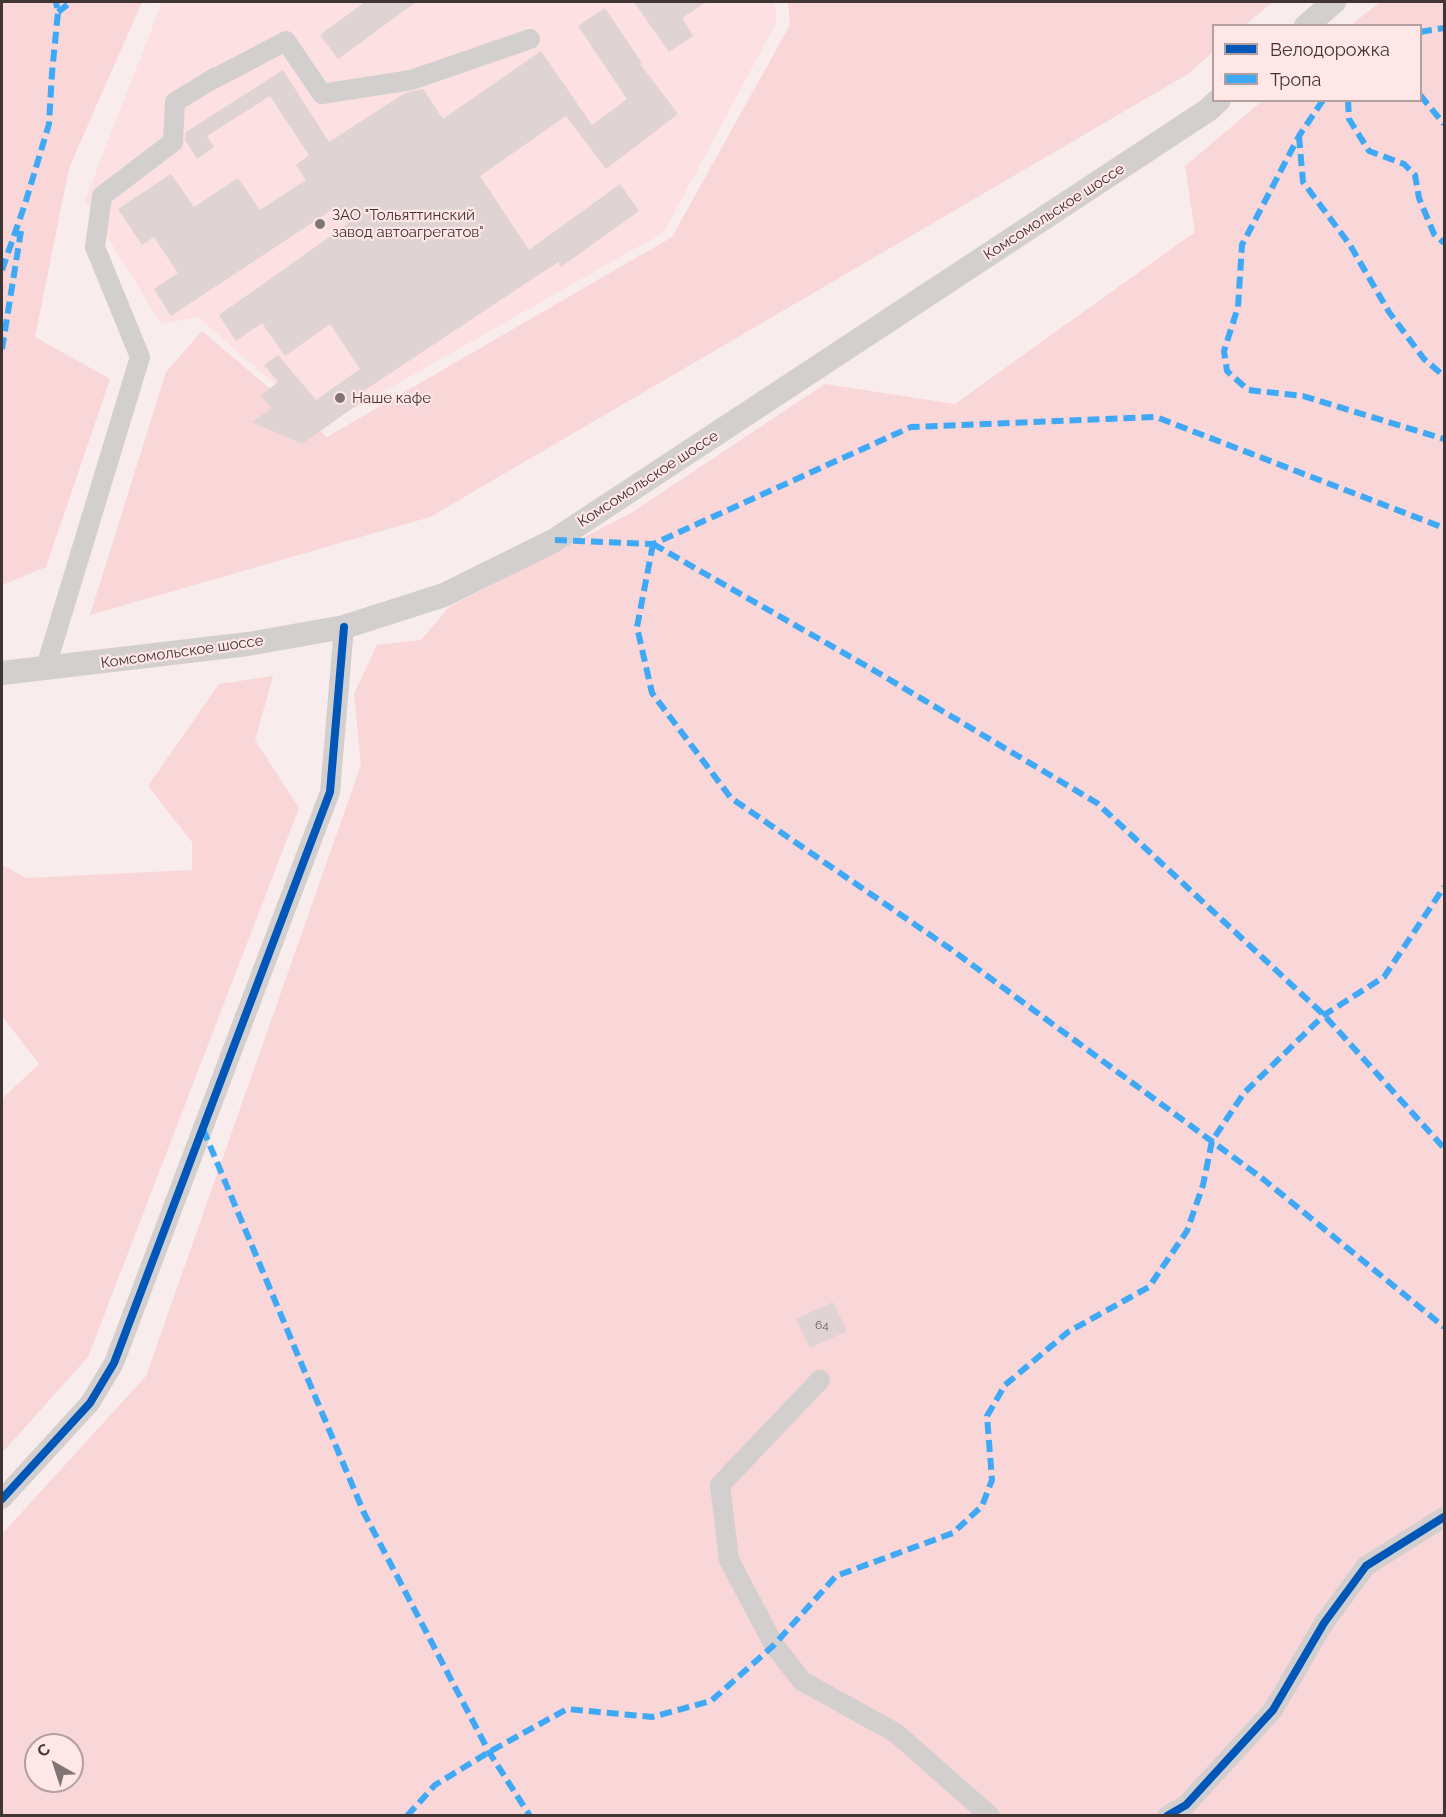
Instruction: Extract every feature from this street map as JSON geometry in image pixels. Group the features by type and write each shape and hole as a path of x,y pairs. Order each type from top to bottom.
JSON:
{"main road":[{"path":"1308,24 1334,2"},
{"name":"Комсомольское шоссе","path":"2,673 45,670 248,644 344,627 444,595 555,540 1198,117 1217,102"}],"street":[{"path":"45,670 140,357 95,247 102,196 173,142 175,102 286,41 322,94 411,80 530,39"},
{"path":"2,1499 90,1403 114,1363 330,792 344,627"},
{"path":"820,1380 720,1485 729,1560 774,1645 802,1681 896,1733 990,1815"},
{"path":"1167,1815 1186,1805 1274,1710 1324,1623 1366,1566 1444,1517"}],"shaded area":[{"path":"2,2 142,2 69,168 35,337 110,379 46,567 2,585"},
{"path":"162,2 775,2 776,23 664,232 323,426 198,317 161,324 85,200"},
{"path":"788,2 1273,2 1246,24 1212,24 1212,53 1188,74 430,517 90,615 166,372 202,331 327,437 672,237 790,25"},
{"path":"1380,2 1444,2 1444,1815 2,1815 2,1534 146,1376 361,765 354,694 377,645 421,640 449,607 631,513 825,384 955,404 1195,232 1185,166 1261,102 1422,102 1422,24 1352,24"},
{"path":"273,676 255,740 299,808 88,1357 2,1453 2,1099 39,1064 2,1016 2,865 26,878 192,870 192,842 148,786 219,684"}],"building":[{"path":"365,2 416,2 338,59 320,35"},
{"path":"634,2 706,2 682,18 693,36 669,52"},
{"name":"ЗАО \"Тольяттинский завод автоагрегатов\"","path":"605,8 642,63 640,64 678,114 606,169 566,116 480,176 529,250 620,184 639,211 561,267 558,262 359,394 364,400 302,444 252,422 272,408 261,395 278,382 264,365 278,355 316,400 360,369 330,324 285,356 262,323 236,341 219,315 348,224 336,207 171,316 154,289 178,273 154,237 142,245 118,209 171,174 194,207 238,178 260,210 306,180 296,165 309,155 270,96 207,136 214,147 197,159 185,140 186,132 283,70 329,142 405,93 423,89 443,119 541,51 592,125 627,99 578,26"},
{"path":"833,1302 847,1331 810,1348 796,1319"}],"marked path":[{"path":"2,270 49,124 58,12 56,2"},
{"path":"58,12 71,2"},
{"path":"1422,32 1444,28"},
{"path":"1422,97 1444,124"},
{"path":"1322,102 1299,136 1242,245 1238,307 1224,351 1227,371 1248,390 1303,396 1444,439"},
{"path":"1348,102 1349,119 1369,151 1404,164 1415,175 1419,198 1434,234 1444,243"},
{"path":"1299,136 1303,182 1350,245 1389,312 1424,359 1444,376"},
{"path":"2,349 21,231"},
{"path":"555,540 653,544 911,427 1156,417 1444,528"},
{"path":"653,544 637,627 652,693 731,798 952,950 1263,1179 1444,1327"},
{"path":"653,544 870,668 1097,803 1324,1015 1444,1148"},
{"path":"407,1816 435,1785 567,1709 652,1717 711,1701 774,1645 836,1576 953,1533 982,1506 992,1480 987,1416 1005,1385 1068,1332 1149,1287 1187,1231 1203,1185 1212,1141 1244,1093 1324,1015 1384,977 1444,887"},
{"path":"203,1129 364,1513 489,1752 530,1816"}],"cycle path":[{"path":"2,1499 90,1403 114,1363 330,792 344,627"},
{"path":"1167,1816 1186,1805 1273,1710 1324,1623 1366,1566 1444,1517"}],"place":[{"name":"ЗАО \"Тольяттинский завод автоагрегатов\"","path":"320,224"},
{"name":"Наше кафе","path":"340,398"}]}
